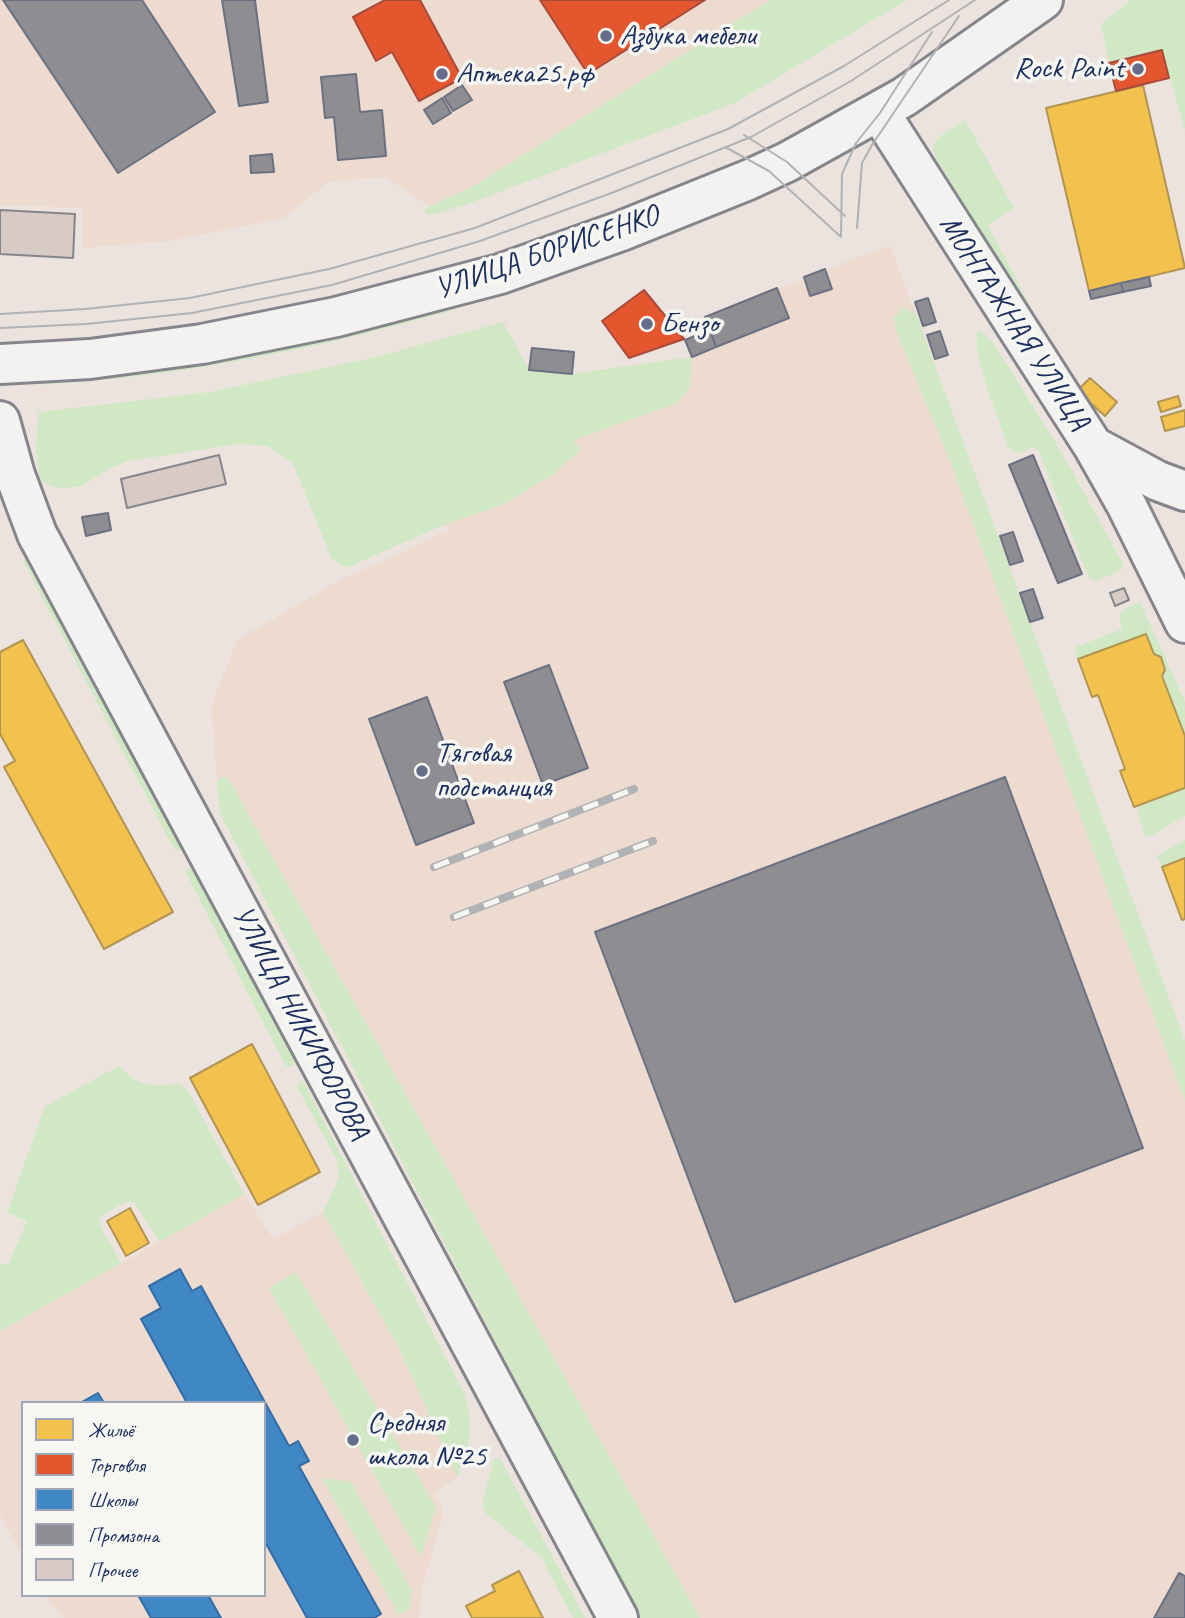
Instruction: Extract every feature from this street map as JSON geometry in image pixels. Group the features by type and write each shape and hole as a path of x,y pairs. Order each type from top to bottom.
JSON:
{"main road":[{"name":"УЛИЦА БОРИСЕНКО","path":"0,364 90,359 202,345 336,317 500,274 621,231 748,180 880,113 1043,0"},
{"name":"МОНТАЖНАЯ УЛИЦА","path":"880,113 1093,446 1158,481 1185,491"},
{"name":"УЛИЦА НИКИФОРОВА","path":"0,421 15,475 37,534 618,1618"},
{"path":"1093,446 1127,506 1185,623"}],"shaded area":[{"path":"0,0 770,0 474,186 430,206 384,177 328,182 284,218 169,241 82,248 82,208 0,205"},
{"path":"890,245 1185,1041 1185,1618 640,1618 220,813 211,706 237,640 340,580 449,531 376,357 503,322 529,370 572,374 691,357 685,340 709,330 705,317"},
{"name":"Средняя школа №25","path":"244,1194 273,1239 323,1212 399,1348 458,1478 434,1492 444,1511 423,1585 419,1618 64,1618 46,1597 266,1597 266,1401 21,1401 21,1553 0,1515 0,1331"}],"green space":[{"path":"770,0 907,0 735,103 468,204 431,215 425,213 426,208 474,186"},
{"path":"1131,0 1185,0 1185,130 1162,50 1109,63 1101,24"},
{"path":"965,120 1014,208 988,225 1051,346 936,158 933,148 937,138"},
{"path":"692,221 692,227 567,273 563,271"},
{"path":"460,303 458,309 265,356 152,374 38,385 44,378"},
{"path":"903,308 916,314 1185,1041 1185,1101 950,461 896,330 894,317"},
{"path":"503,322 529,370 572,374 692,357 690,388 677,403 574,440 580,451 553,474 504,504 439,527 346,568 332,559 293,464 268,446 239,444 128,461 82,486 54,487 41,481 36,446 39,412 210,392 376,357"},
{"path":"978,330 995,345 1066,460 1123,564 1121,571 1096,581 1089,578 1038,450 1033,447 1018,454 1009,449 982,371 978,355"},
{"path":"31,554 184,844 182,849 174,849 23,561"},
{"path":"1140,602 1185,702 1185,736 1162,676 1165,670 1161,657 1154,654 1146,634 1078,659 1075,653 1076,647 1122,629 1119,614"},
{"path":"222,777 228,778 700,1618 640,1618 220,813 217,782"},
{"path":"1185,788 1185,816 1149,837 1144,834 1137,813 1141,805"},
{"path":"1185,840 1185,858 1162,867 1157,856"},
{"path":"196,867 295,1061 294,1065 285,1065 186,873 187,869"},
{"path":"119,1066 140,1082 153,1085 180,1084 188,1091 244,1194 159,1242 135,1203 126,1202 101,1216 99,1224 121,1263 0,1331 0,1263 8,1265 27,1221 7,1213 45,1106"},
{"path":"303,1081 464,1393 470,1426 458,1478 399,1348 323,1212 339,1178 337,1160 297,1087"},
{"path":"296,1272 436,1507 421,1557 269,1288"},
{"path":"499,1458 585,1618 573,1618 541,1557 486,1514 482,1504 494,1459"},
{"path":"322,1478 351,1482 412,1591 410,1608 399,1615"}],"building: Жильё":[{"path":"1143,85 1185,268 1089,291 1046,108"},
{"path":"1090,378 1117,402 1105,416 1077,391"},
{"path":"1178,396 1181,406 1161,412 1158,402"},
{"path":"1185,410 1185,426 1165,431 1161,417"},
{"path":"1146,634 1154,654 1161,657 1165,670 1162,676 1185,736 1185,788 1134,807 1120,771 1125,769 1098,695 1092,697 1078,659"},
{"path":"23,640 173,912 104,949 4,767 15,761 0,734 0,652"},
{"path":"1185,858 1185,919 1182,920 1162,867"},
{"path":"252,1044 320,1172 258,1205 190,1078"},
{"path":"130,1208 149,1243 126,1256 107,1221"},
{"path":"519,1571 543,1618 472,1618 466,1606 495,1591 492,1585"}],"building: Торговля":[{"path":"385,0 420,0 462,78 419,101 392,52 376,61 353,17"},
{"name":"Азбука мебели","path":"540,0 705,0 588,74"},
{"name":"Rock Paint","path":"1162,50 1169,78 1116,91 1109,63"},
{"path":"644,290 684,339 629,358 602,321"}],"building: Школы":[{"path":"180,1269 192,1291 201,1286 264,1401 186,1401 141,1319 161,1308 149,1286"},
{"path":"98,1393 103,1401 84,1401"},
{"path":"266,1404 289,1446 298,1441 309,1461 299,1466 381,1614 374,1618 307,1618 266,1544"},
{"path":"139,1597 209,1597 221,1618 151,1618"}],"building: Промзона":[{"path":"3,0 142,0 215,112 118,173"},
{"path":"222,0 255,0 268,102 239,106"},
{"path":"356,74 360,112 382,110 386,156 338,160 334,117 325,118 321,77"},
{"path":"462,85 472,100 453,111 444,97"},
{"path":"442,98 451,113 433,124 424,110"},
{"path":"272,154 274,172 251,173 250,156"},
{"path":"825,269 832,289 810,296 804,277"},
{"path":"1149,277 1151,286 1123,292 1121,283"},
{"path":"1121,283 1123,292 1091,299 1089,291"},
{"path":"777,288 789,318 716,347 705,317"},
{"path":"928,298 936,322 923,326 915,302"},
{"path":"710,330 716,347 692,357 685,340"},
{"path":"940,331 948,355 935,359 927,335"},
{"path":"532,348 574,352 572,374 529,370"},
{"path":"1033,455 1082,574 1058,583 1009,465"},
{"path":"108,513 111,530 86,536 82,517"},
{"path":"1013,532 1023,561 1010,565 1000,536"},
{"path":"1033,589 1043,618 1030,622 1020,593"},
{"path":"549,665 588,768 543,785 504,682"},
{"name":"Тяговая подстанция","path":"427,697 474,823 416,845 369,719"},
{"path":"1005,777 1143,1148 735,1302 595,932"},
{"path":"1179,1573 1185,1576 1185,1618 1154,1618"}],"building: Прочее":[{"path":"0,210 75,214 73,258 0,254"},
{"path":"219,455 226,484 127,508 121,479"},
{"path":"1124,588 1129,600 1115,606 1110,593"}],"tram line":[{"path":"0,314 85,309 190,298 329,269 475,228 728,129 844,66 949,0"},
{"path":"0,328 86,324 192,313 332,285 480,241 609,194 751,137 851,81 975,0"},
{"path":"857,228 862,163 959,16"},
{"path":"841,237 842,174 856,143 880,113 932,32"},
{"path":"744,135 787,162 845,216"},
{"path":"725,147 769,171 841,237"}],"railway":[{"path":"434,867 634,789"},
{"path":"454,917 653,841"}],"place":[{"name":"Азбука мебели","path":"606,36"},
{"name":"Rock Paint","path":"1138,69"},
{"name":"Аптека25.рф","path":"442,74"},
{"name":"Бензо","path":"647,324"},
{"name":"Тяговая подстанция","path":"422,771"},
{"name":"Средняя школа №25","path":"353,1440"}]}
